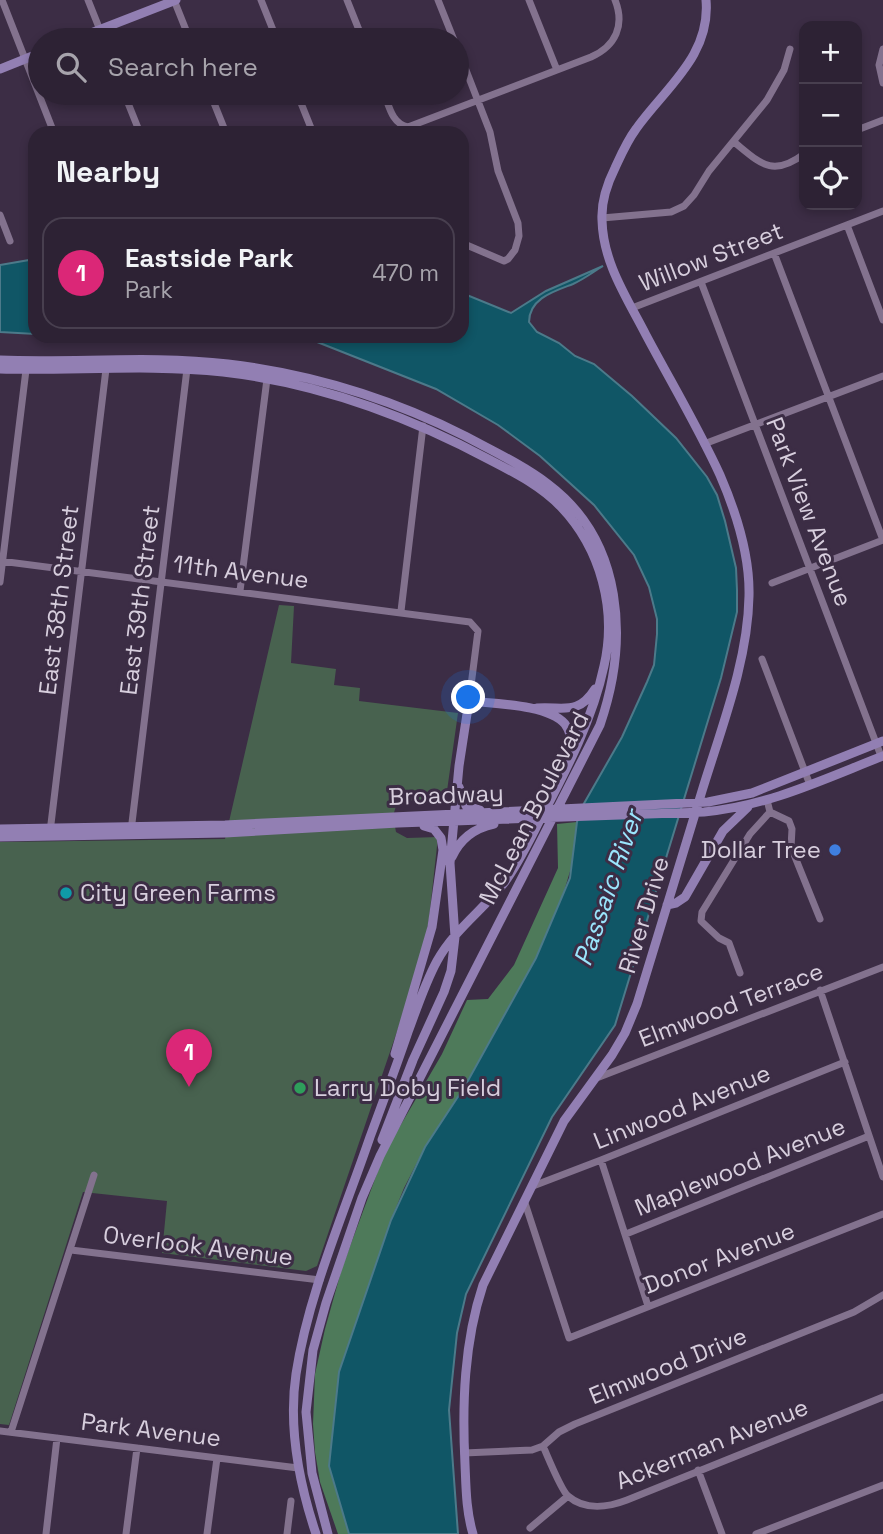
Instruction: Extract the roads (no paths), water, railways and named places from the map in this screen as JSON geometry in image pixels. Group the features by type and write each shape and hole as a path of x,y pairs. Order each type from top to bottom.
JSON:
{"main road":[{"path":"105,28 175,0"},
{"name":"River Drive","path":"473,1534 467,1505 463,1412 475,1311 483,1285 564,1121 612,1055 629,1023 729,705 749,608 748,569 739,527 725,487 608,258 602,218 607,186 630,138 700,46 706,26 706,0"},
{"path":"0,69 28,58"},
{"name":"McLean Boulevard","path":"0,360 199,361 272,370 355,391 434,421 537,476 558,492 575,510 602,553 613,588 618,626 613,677 600,725 371,1175 318,1326 309,1375 306,1412 310,1461 328,1534"},
{"name":"McLean Boulevard","path":"0,369 187,369 267,379 343,397 423,426 532,484 561,507 576,526 598,567 607,602 609,639 602,675 572,756 512,871 456,933 437,961 390,1081 306,1324 296,1376 294,1424 298,1468 316,1534"},
{"path":"530,709 568,709 580,705 590,697 602,675"},
{"path":"371,1175 404,1084 444,992 453,960 454,912 450,863 453,818 470,701 549,714 564,724 570,733 572,756"},
{"name":"Broadway","path":"706,807 752,793 880,743"},
{"name":"Broadway","path":"0,829 50,832 225,833 398,819 754,804 882,756"},
{"path":"458,779 466,806 473,810 515,815"},
{"path":"667,905 685,897 723,831 754,804"},
{"path":"706,807 720,814 725,822 723,831"},
{"path":"450,863 459,845 471,833 515,815"},
{"path":"390,1081 397,1044 415,992 432,927 443,850 441,838 434,829 398,819"},
{"name":"Broadway","path":"0,837 50,832"}],"street":[{"path":"2,0 28,67"},
{"path":"88,0 99,28"},
{"path":"175,0 186,28"},
{"path":"261,0 272,28"},
{"path":"347,0 358,28"},
{"path":"438,0 449,28"},
{"path":"529,0 556,70"},
{"path":"469,103 598,54 610,46 617,35 620,21 615,0"},
{"path":"602,218 678,210 690,201 709,171 774,90 790,49"},
{"path":"883,49 879,65 883,83"},
{"path":"469,77 493,141 498,171 519,236 515,250 508,260 498,260 469,246"},
{"path":"43,105 51,126"},
{"path":"129,105 137,126"},
{"path":"215,105 223,126"},
{"path":"302,105 310,126"},
{"path":"389,105 401,125 411,126 465,105"},
{"path":"862,128 883,120"},
{"path":"734,142 756,160 770,167 786,166 799,157"},
{"name":"Willow Street","path":"630,304 701,282 883,211"},
{"path":"0,215 10,241"},
{"path":"847,225 883,320"},
{"path":"772,583 883,540 774,253"},
{"name":"Park View Avenue","path":"701,282 880,743 882,756"},
{"name":"East 38th Street","path":"50,832 106,369"},
{"name":"East 39th Street","path":"131,831 187,369"},
{"path":"0,582 26,370"},
{"path":"704,444 883,376"},
{"path":"240,591 267,379"},
{"path":"401,611 423,426"},
{"name":"11th Avenue","path":"1,562 466,621 475,626 478,635 470,701"},
{"path":"762,659 810,785"},
{"path":"767,800 770,812"},
{"path":"770,812 789,821 792,829 791,847 821,919"},
{"path":"740,973 729,943 719,938 701,921 702,912 750,834 770,812"},
{"name":"Elmwood Terrace","path":"594,1080 883,967"},
{"path":"820,990 883,1177"},
{"name":"Linwood Avenue","path":"533,1186 845,1062"},
{"name":"Maplewood Avenue","path":"625,1234 869,1136"},
{"path":"601,1160 648,1306"},
{"path":"11,1432 94,1175"},
{"name":"Donor Avenue","path":"525,1203 569,1338 883,1214"},
{"name":"Overlook Avenue","path":"71,1250 320,1280"},
{"name":"Elmwood Drive","path":"464,1453 521,1451 543,1446 559,1432 575,1424 854,1312 883,1295"},
{"name":"Ackerman Avenue","path":"568,1496 582,1503 605,1507 883,1397"},
{"name":"Park Avenue","path":"0,1431 298,1468"},
{"path":"46,1534 57,1438"},
{"path":"530,1528 568,1496 543,1446"},
{"path":"126,1534 137,1448"},
{"path":"207,1534 217,1458"},
{"path":"698,1470 722,1534"},
{"path":"756,1534 883,1485"},
{"path":"287,1534 291,1501"}],"water":[{"path":"28,260 28,334 0,332 0,265"},
{"name":"Passaic River","path":"603,266 538,301 530,314 529,322 537,332 559,343 575,356 594,364 632,396 676,438 707,477 717,495 736,568 737,612 721,678 615,1025 552,1117 466,1294 457,1333 449,1410 458,1534 349,1534 329,1466 339,1372 391,1220 425,1147 465,1086 536,958 570,878 577,822 582,807 622,737 654,665 657,619 649,587 634,555 594,505 540,456 498,425 436,389 320,343 469,343 469,296 511,313 546,291"}],"place":[{"name":"Dollar Tree","path":"835,850"},
{"name":"City Green Farms","path":"66,893"},
{"name":"Eastside Park","path":"189,1087"},
{"name":"Larry Doby Field","path":"300,1088"}]}
